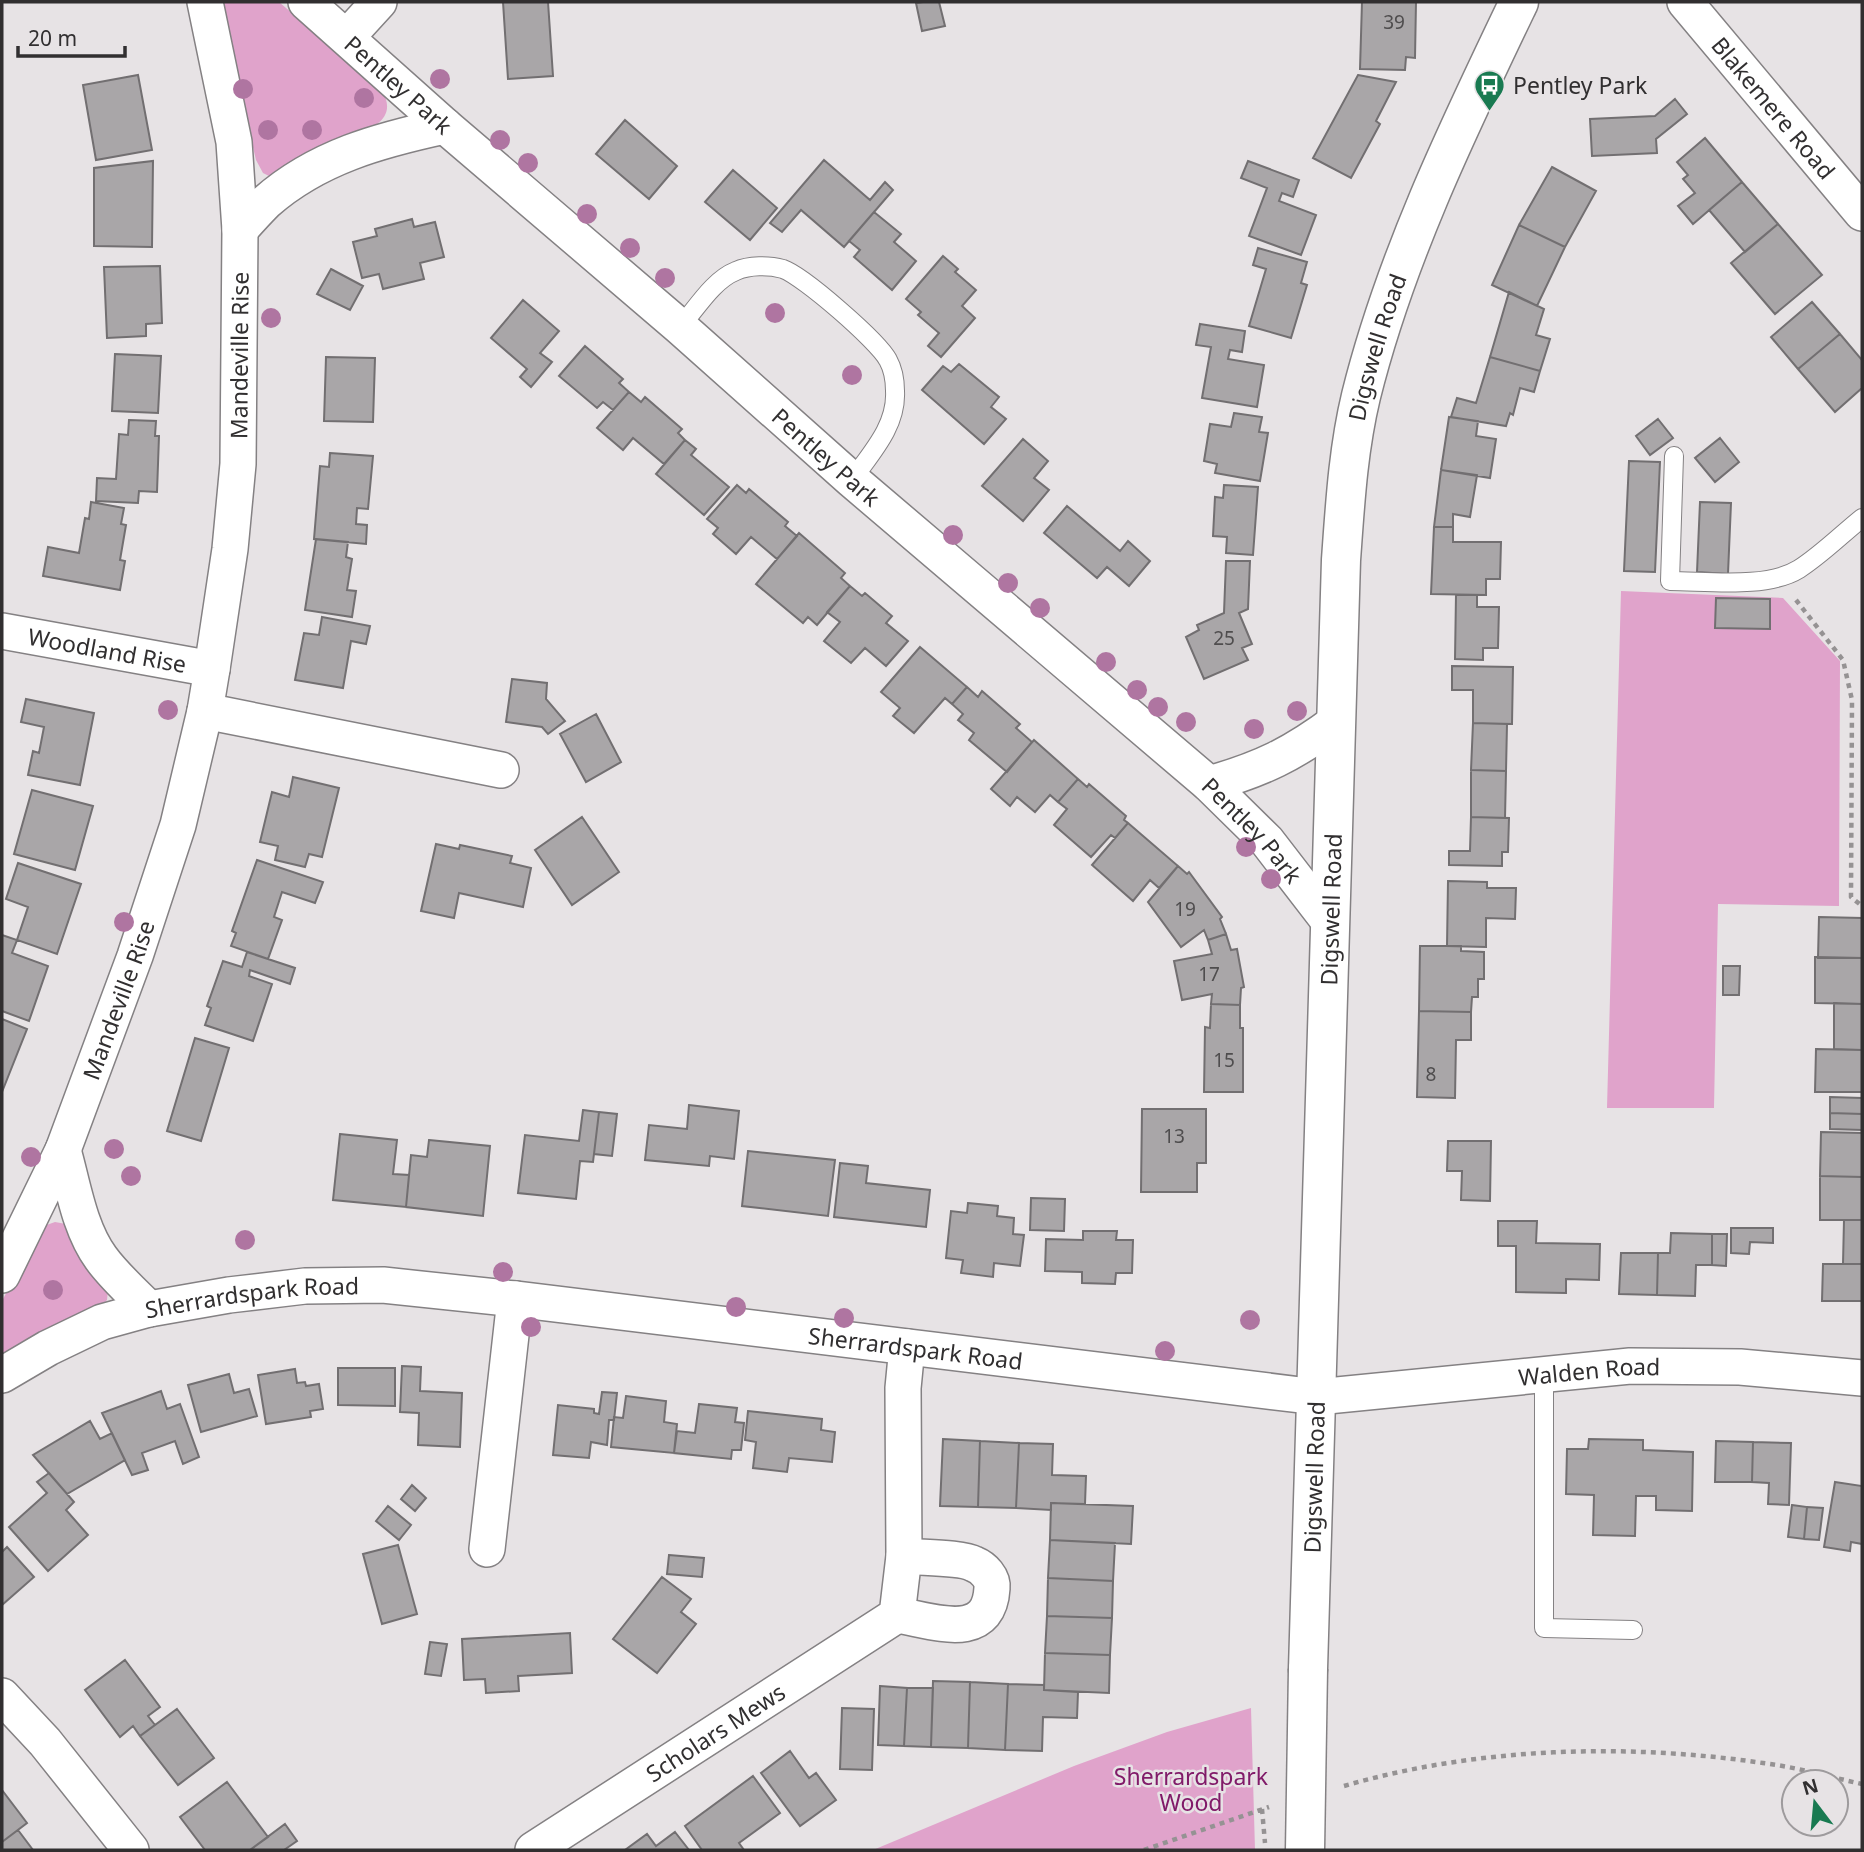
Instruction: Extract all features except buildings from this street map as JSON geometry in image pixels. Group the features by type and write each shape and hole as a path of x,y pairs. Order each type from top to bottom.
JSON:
{"street":[{"name":"Mandeville Rise","path":"2,1275 63,1150 135,956 169,851 205,711 212,669 230,549 237,464 240,230 234,142 205,2"},
{"name":"Pentley Park","path":"306,2 852,480 1209,784 1267,841 1331,924"},
{"path":"347,37 379,2"},
{"name":"Digswell Road","path":"1305,1850 1341,560 1346,492 1361,398 1388,303 1414,234 1519,2"},
{"name":"Blakemere Road","path":"1685,2 1862,213"},
{"path":"240,230 275,196 300,177 338,155 445,125"},
{"name":"Woodland Rise","path":"2,631 212,669"},
{"path":"205,711 501,770"},
{"path":"1209,784 1280,759 1337,721"},
{"path":"63,1150 81,1217 91,1241 101,1258 149,1310"},
{"name":"Sherrardspark Road","path":"2,1376 102,1322 149,1310 229,1295 305,1286 383,1285 1317,1397"},
{"path":"487,1549 516,1299"},
{"path":"904,1556 972,1562 984,1570 993,1583 987,1612 976,1622 961,1625 897,1615 904,1556 903,1388 907,1347"},
{"name":"Walden Road","path":"1317,1397 1630,1366 1740,1367 1862,1378"},
{"name":"Scholars Mews","path":"533,1850 897,1615"},
{"path":"2,1696 45,1742 131,1850"}],"lane":[{"path":"680,327 723,277 738,270 759,266 783,269 800,278 873,342 888,359 894,375 894,411 885,433 852,480"},
{"path":"1674,456 1670,581 1750,582 1779,577 1798,570 1862,517"},
{"path":"1544,1373 1544,1628 1633,1630"}],"path":[{"path":"1779,577 1843,660 1852,700 1852,897 1862,906"},
{"path":"1340,1787 1367,1779 1466,1760 1566,1752 1645,1752 1764,1763 1862,1784"},
{"path":"1144,1850 1275,1805"},
{"path":"1262,1809 1264,1828"}],"green space":[{"path":"219,2 279,2 382,90 387,105 384,117 376,125 271,177 263,173 256,160"},
{"path":"1621,591 1783,598 1840,661 1839,906 1718,904 1714,1108 1607,1108"},
{"path":"55,1222 66,1224 108,1290 107,1300 98,1310 11,1353 2,1353 2,1301 41,1227"},
{"name":"Sherrardspark Wood","path":"1251,1708 1255,1850 873,1850 1074,1766 1167,1732"}],"place":[{"name":"Pentley Park","path":"1490,112"}]}
